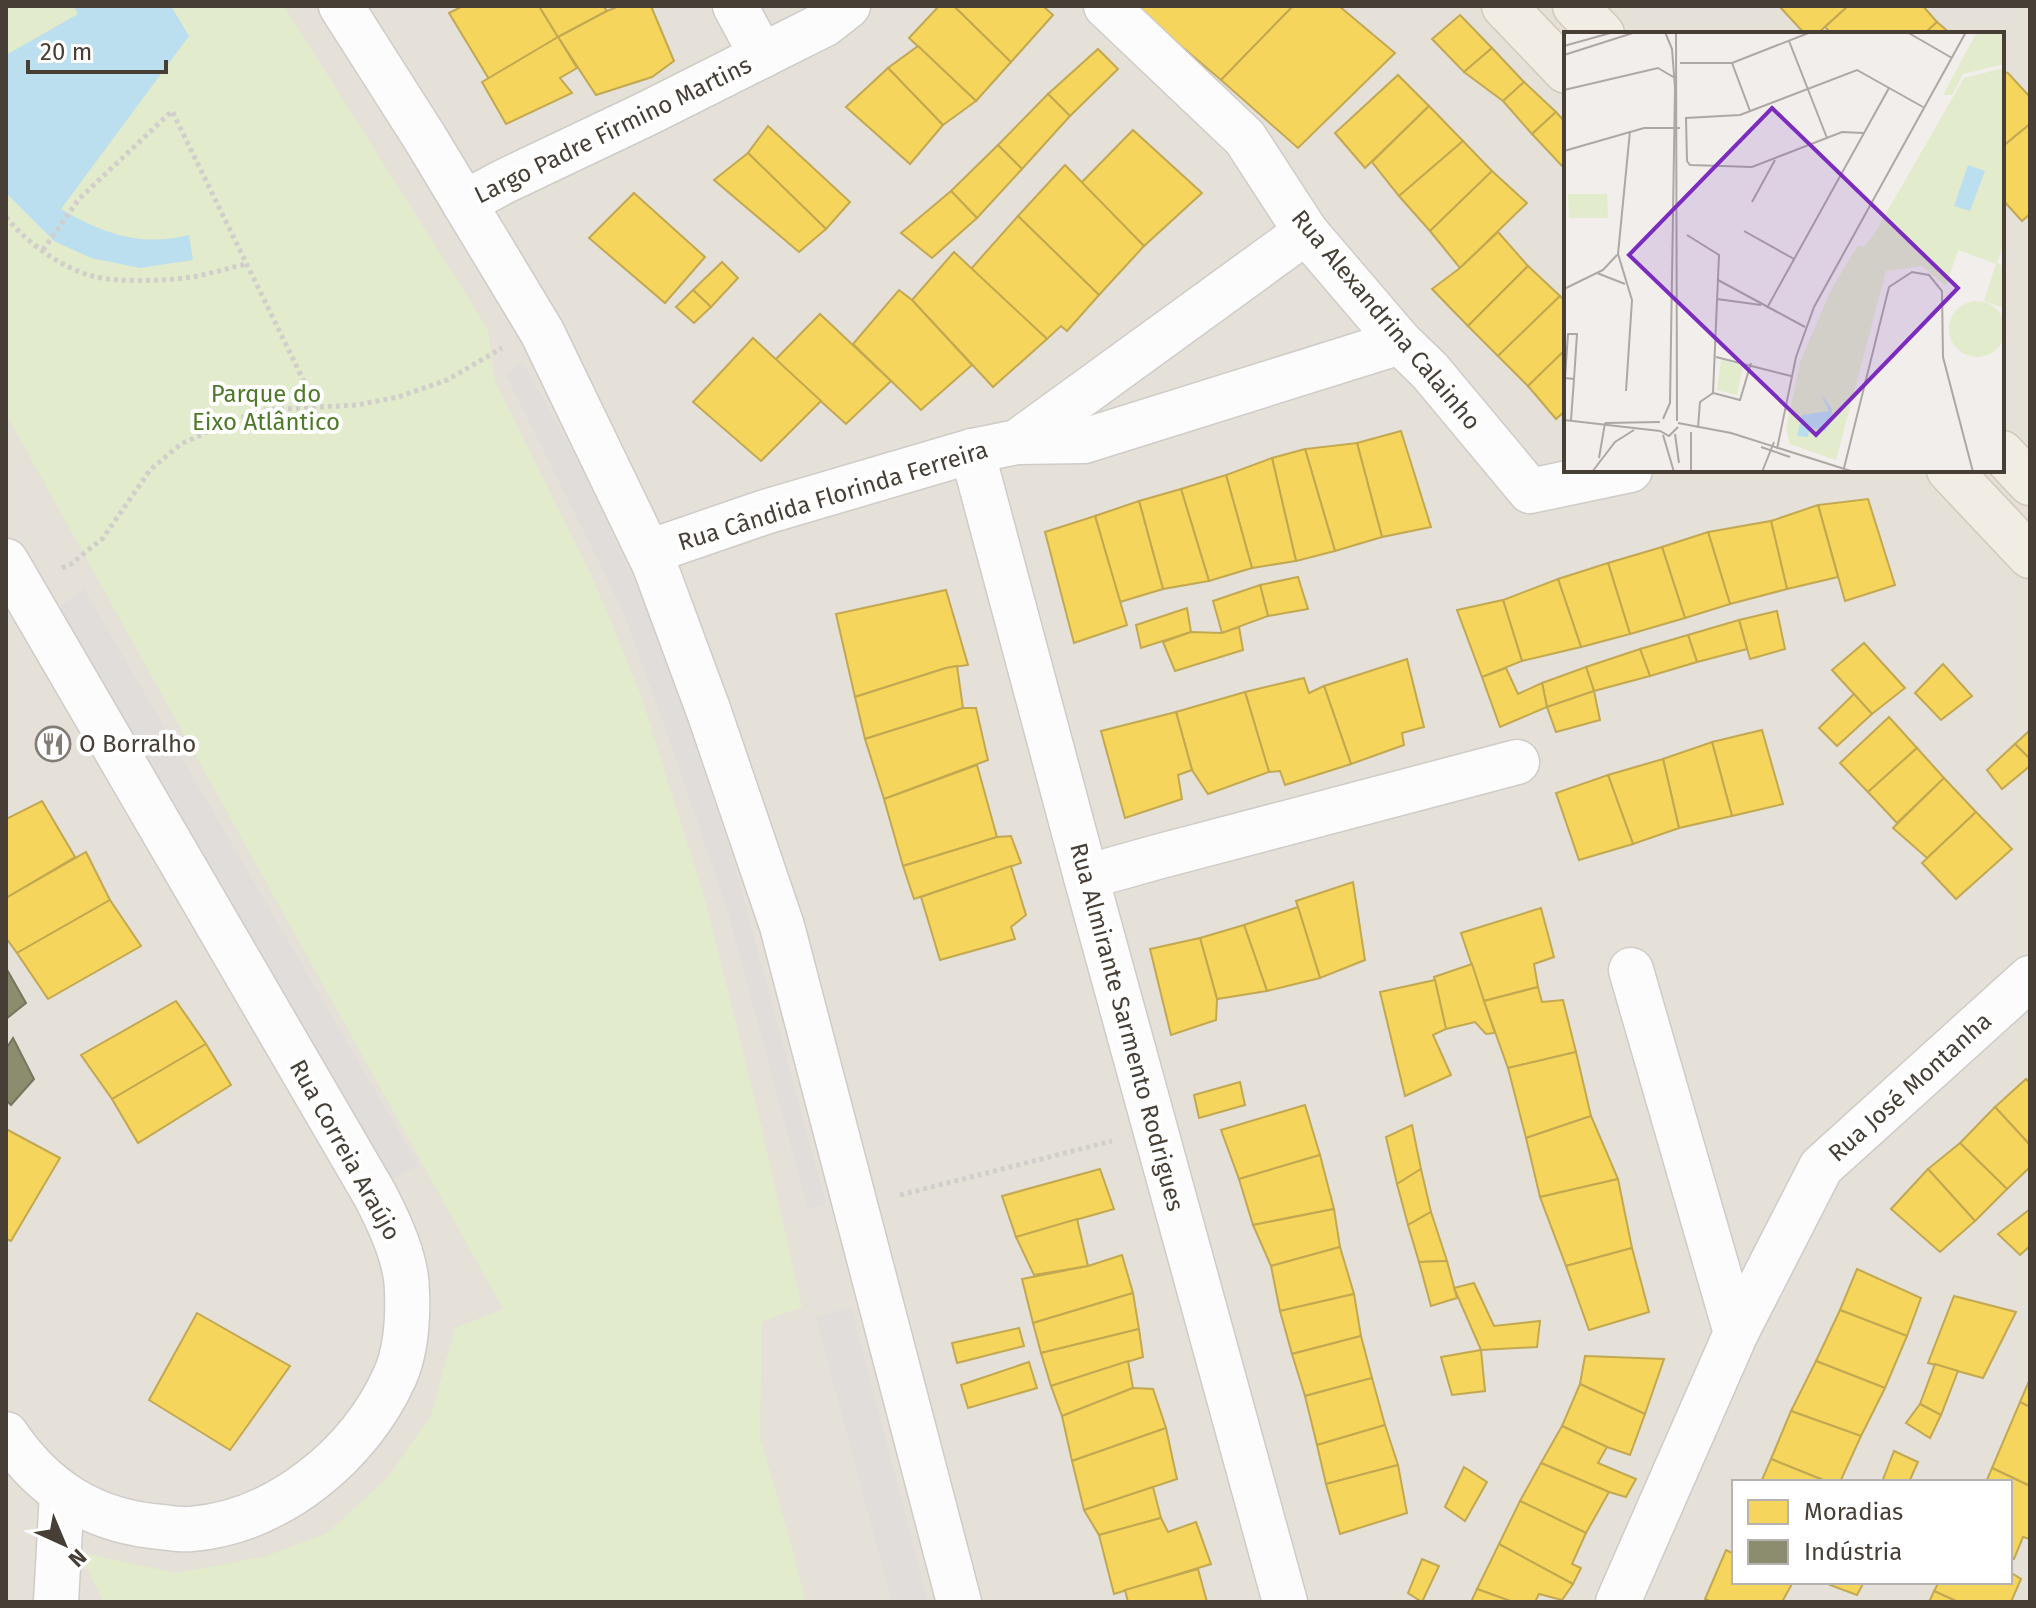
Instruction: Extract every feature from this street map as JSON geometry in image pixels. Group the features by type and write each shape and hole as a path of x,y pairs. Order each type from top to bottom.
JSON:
{"main road":[{"path":"1504,6 1564,69"},
{"path":"1575,6 1600,32"},
{"path":"2004,455 2030,483"},
{"path":"1951,472 2030,556"}],"street":[{"path":"341,6 542,332 649,552 709,712 782,926 959,1602"},
{"name":"Largo Padre Firmino Martins","path":"735,6 762,56"},
{"name":"Largo Padre Firmino Martins","path":"464,203 825,24 848,6"},
{"name":"Rua Alexandrina Calainho","path":"1106,6 1245,138 1306,232 1400,342 1430,371 1530,491 1620,472"},
{"name":"Rua Cândida Florinda Ferreira","path":"1017,442 1306,232"},
{"name":"Rua Cândida Florinda Ferreira","path":"649,552 765,512 972,451 1017,442 1084,441 1400,342"},
{"name":"Rua Almirante Sarmento Rodrigues","path":"972,451 1285,1602"},
{"name":"Rua Correia Araújo","path":"6,1434 40,1476 62,1493 108,1517 148,1526 189,1530 234,1522 275,1505 314,1477 348,1448 375,1412 396,1374 406,1334 408,1289 397,1240 375,1195 14,575"},
{"path":"1086,877 1517,762"},
{"path":"1631,970 1736,1333"},
{"name":"Rua José Montanha","path":"1618,1602 1736,1333 1821,1167 2030,978"},
{"path":"56,1602 62,1493"}],"path":[{"path":"43,250 79,199 172,111 316,406"},
{"path":"6,217 19,233 55,260 92,276 143,281 192,277 247,264"},
{"path":"14,575 71,564 103,538 150,470 181,444 264,410 357,405 398,397 447,380 512,342 542,332"},
{"path":"855,1207 1155,1130"}],"shaded area":[{"path":"6,6 2030,6 2030,1602 6,1602"},
{"path":"522,361 573,452 644,601 686,717 735,867 826,1204 808,1209 729,916 623,611 506,375"},
{"path":"84,589 418,1165 386,1182 56,609"},
{"path":"851,1307 928,1602 892,1602 816,1317"}],"green space":[{"name":"Parque do Eixo Atlântico","path":"6,6 284,6 488,329 495,381 595,583 641,695 707,906 802,1307 762,1322 760,1438 806,1602 104,1602 79,1552 176,1573 266,1556 327,1533 388,1477 431,1415 455,1328 503,1309 6,414"}],"water":[{"path":"74,6 171,6 189,36 61,209 123,236 155,240 189,235 193,260 140,268 91,258 54,241 6,193 6,55 78,14"}],"building: Moradias":[{"path":"463,6 539,6 558,37 489,79 449,13"},
{"path":"539,6 603,6 607,11 558,37"},
{"path":"619,6 651,6 674,61 652,77 596,95 558,37"},
{"path":"939,6 954,6 1011,62 976,101 909,38"},
{"path":"954,6 1043,6 1053,15 1011,62"},
{"path":"1134,6 1293,6 1221,80"},
{"path":"1293,6 1339,6 1395,53 1298,148 1221,80"},
{"path":"1779,6 1848,6 1819,32 1803,32"},
{"path":"1848,6 1923,6 1937,22 1926,32 1830,32 1825,27"},
{"path":"1460,15 1492,48 1464,72 1432,39"},
{"path":"1937,22 1949,32 1926,32"},
{"path":"558,37 577,68 560,78 572,93 506,124 482,82"},
{"path":"918,46 976,101 943,125 888,68"},
{"path":"1492,48 1524,82 1503,101 1464,72"},
{"path":"1098,49 1118,69 1070,116 1048,94"},
{"path":"888,68 943,125 910,164 846,107"},
{"path":"2004,72 2030,97 2030,124 2004,145"},
{"path":"1398,75 1429,106 1365,168 1335,133"},
{"path":"1524,82 1556,112 1532,134 1503,101"},
{"path":"1048,94 1070,116 1022,169 998,145"},
{"path":"1429,106 1463,141 1399,196 1372,162"},
{"path":"1556,112 1564,121 1564,164 1562,166 1532,134"},
{"path":"2030,124 2030,214 2022,221 2004,201 2004,145"},
{"path":"768,126 850,202 826,229 748,153"},
{"path":"1133,130 1202,193 1144,246 1081,183"},
{"path":"1463,141 1492,171 1430,231 1399,196"},
{"path":"998,145 1022,169 977,218 951,191"},
{"path":"748,153 826,229 799,252 714,180"},
{"path":"1065,165 1144,246 1099,295 1018,216"},
{"path":"1492,171 1527,203 1460,268 1430,231"},
{"path":"951,191 977,218 932,258 901,233"},
{"path":"634,193 705,257 665,303 589,238"},
{"path":"1018,216 1099,295 1067,331 1061,326 1047,339 971,269"},
{"path":"1498,232 1528,266 1468,326 1432,289 1460,268"},
{"path":"954,252 1047,339 993,387 912,300"},
{"path":"722,262 738,278 711,307 693,290"},
{"path":"1528,266 1560,296 1498,356 1468,326"},
{"path":"693,290 711,307 694,323 676,307"},
{"path":"899,290 972,365 921,410 853,344"},
{"path":"1560,296 1564,300 1564,351 1528,386 1498,356"},
{"path":"820,314 891,381 846,424 775,360"},
{"path":"753,338 821,401 761,461 693,402"},
{"path":"1564,351 1564,412 1556,419 1528,386"},
{"path":"1401,431 1431,527 1382,537 1357,443"},
{"path":"1357,443 1382,537 1335,551 1305,449"},
{"path":"1305,449 1335,551 1296,561 1272,458"},
{"path":"1272,458 1296,561 1252,568 1226,475"},
{"path":"1226,475 1252,568 1209,581 1181,489"},
{"path":"1181,489 1209,581 1163,589 1139,501"},
{"path":"1868,499 1895,585 1845,601 1818,505"},
{"path":"1139,501 1163,589 1120,602 1095,516"},
{"path":"1818,505 1838,577 1787,589 1771,521"},
{"path":"1095,516 1127,625 1074,643 1045,532"},
{"path":"1771,521 1787,589 1730,604 1708,532"},
{"path":"1708,532 1730,604 1685,618 1662,547"},
{"path":"1662,547 1685,618 1630,634 1608,563"},
{"path":"1608,563 1630,634 1581,647 1558,579"},
{"path":"1298,577 1308,609 1268,616 1260,585"},
{"path":"1558,579 1581,647 1522,661 1503,600"},
{"path":"1260,585 1268,616 1222,633 1213,601"},
{"path":"946,590 968,665 946,668 855,697 836,614"},
{"path":"1503,600 1522,661 1482,677 1457,610"},
{"path":"1187,608 1191,632 1141,648 1136,625"},
{"path":"1777,611 1785,649 1750,659 1739,620"},
{"path":"1739,620 1747,649 1697,662 1688,635"},
{"path":"1239,627 1243,650 1175,671 1163,642 1191,632 1222,633"},
{"path":"1688,635 1697,662 1650,676 1640,649"},
{"path":"1864,643 1905,688 1872,714 1832,670"},
{"path":"1640,649 1650,676 1594,691 1586,667"},
{"path":"1407,659 1424,727 1402,733 1404,745 1351,764 1324,686"},
{"path":"1943,664 1972,696 1941,720 1915,693"},
{"path":"957,666 963,708 865,739 855,697"},
{"path":"1586,667 1594,691 1547,707 1542,683"},
{"path":"1506,668 1518,694 1542,683 1547,707 1500,727 1482,677"},
{"path":"1304,678 1309,693 1324,686 1351,764 1285,785 1280,771 1269,772 1245,692"},
{"path":"1594,691 1600,720 1556,732 1547,707"},
{"path":"1245,692 1269,772 1208,794 1192,770 1176,712"},
{"path":"1854,694 1872,714 1837,746 1819,728"},
{"path":"963,708 976,708 988,760 884,799 865,739"},
{"path":"1176,712 1192,770 1178,775 1182,799 1125,818 1101,731"},
{"path":"1889,717 1917,748 1868,792 1840,763"},
{"path":"1762,730 1783,804 1732,816 1712,742"},
{"path":"2030,730 2030,759 2015,744"},
{"path":"1712,742 1732,816 1679,828 1663,759"},
{"path":"2015,744 2030,759 2030,766 2002,789 1987,770"},
{"path":"1917,748 1944,778 1897,823 1868,792"},
{"path":"1663,759 1679,828 1633,844 1608,775"},
{"path":"977,765 997,837 903,866 884,799"},
{"path":"1608,775 1633,844 1579,860 1556,793"},
{"path":"1944,778 1976,812 1927,858 1893,828"},
{"path":"42,801 75,857 6,898 6,819"},
{"path":"1976,812 2012,849 1956,899 1922,863"},
{"path":"1011,836 1021,863 914,899 903,866 997,837"},
{"path":"86,852 110,900 17,953 6,938 6,898"},
{"path":"1011,866 1026,915 1011,927 1015,939 940,960 921,897"},
{"path":"1353,882 1365,960 1320,978 1296,901"},
{"path":"110,900 141,946 48,999 17,953"},
{"path":"1298,907 1320,978 1267,991 1244,925"},
{"path":"1541,908 1554,957 1534,964 1538,987 1484,1001 1461,933"},
{"path":"1244,925 1267,991 1217,999 1200,938"},
{"path":"1200,938 1217,999 1216,1020 1171,1035 1150,949"},
{"path":"1472,964 1495,1033 1486,1034 1475,1022 1446,1029 1434,977"},
{"path":"1435,980 1446,1029 1433,1035 1451,1075 1405,1096 1380,992"},
{"path":"1538,987 1542,1002 1563,1000 1576,1052 1508,1068 1484,1001"},
{"path":"176,1001 206,1044 112,1099 81,1055"},
{"path":"206,1044 231,1085 138,1143 112,1099"},
{"path":"1576,1052 1591,1116 1526,1138 1508,1068"},
{"path":"2026,1079 2030,1083 2030,1145 1995,1107"},
{"path":"1240,1082 1245,1105 1199,1118 1194,1095"},
{"path":"1305,1105 1320,1155 1239,1179 1221,1130"},
{"path":"1995,1107 2030,1145 2030,1167 2007,1189 1960,1143"},
{"path":"1591,1116 1618,1179 1540,1197 1526,1138"},
{"path":"1412,1125 1421,1169 1397,1184 1386,1137"},
{"path":"6,1129 60,1158 11,1241 6,1239"},
{"path":"1960,1143 2007,1189 1975,1221 1928,1169"},
{"path":"1320,1155 1334,1209 1253,1225 1239,1179"},
{"path":"1100,1169 1114,1209 1016,1237 1002,1196"},
{"path":"1421,1169 1431,1212 1408,1225 1397,1184"},
{"path":"1928,1169 1975,1221 1940,1252 1891,1209"},
{"path":"1618,1179 1632,1248 1566,1266 1540,1197"},
{"path":"1334,1209 1340,1247 1271,1266 1253,1225"},
{"path":"2030,1209 2030,1246 2020,1255 1998,1234"},
{"path":"1431,1212 1447,1261 1419,1262 1408,1225"},
{"path":"1077,1219 1088,1266 1034,1275 1016,1237"},
{"path":"1340,1247 1354,1294 1280,1311 1271,1266"},
{"path":"1632,1248 1649,1312 1589,1330 1566,1266"},
{"path":"1122,1255 1133,1293 1033,1323 1022,1279 1088,1266"},
{"path":"1447,1261 1457,1298 1431,1306 1419,1262"},
{"path":"1857,1269 1921,1298 1907,1336 1840,1310"},
{"path":"1474,1283 1494,1326 1540,1321 1537,1347 1481,1350 1454,1288"},
{"path":"1133,1293 1139,1329 1041,1353 1033,1323"},
{"path":"1354,1294 1361,1336 1292,1354 1280,1311"},
{"path":"1954,1296 2016,1312 1983,1378 1928,1363"},
{"path":"1840,1310 1907,1336 1885,1388 1816,1361"},
{"path":"197,1313 290,1366 230,1450 149,1400"},
{"path":"1019,1328 1024,1346 957,1363 952,1343"},
{"path":"1139,1329 1143,1357 1051,1386 1041,1353"},
{"path":"1361,1336 1372,1378 1305,1396 1292,1354"},
{"path":"1481,1350 1485,1391 1452,1395 1441,1357"},
{"path":"1585,1356 1664,1359 1645,1414 1580,1384"},
{"path":"1128,1361 1133,1388 1062,1416 1051,1386"},
{"path":"1816,1361 1885,1388 1861,1436 1791,1411"},
{"path":"1029,1362 1037,1388 968,1408 961,1385"},
{"path":"1935,1364 1958,1371 1941,1415 1920,1404"},
{"path":"1372,1378 1385,1425 1317,1445 1305,1396"},
{"path":"2030,1379 2030,1407 2020,1402"},
{"path":"1580,1384 1645,1414 1630,1455 1562,1426"},
{"path":"1133,1388 1153,1389 1166,1428 1072,1461 1062,1416"},
{"path":"2020,1402 2030,1407 2030,1486 1992,1468"},
{"path":"1920,1404 1941,1415 1930,1438 1906,1423"},
{"path":"1791,1411 1861,1436 1841,1480 1823,1480 1771,1459"},
{"path":"1385,1425 1398,1465 1326,1484 1317,1445"},
{"path":"1562,1426 1607,1447 1598,1463 1636,1479 1626,1497 1541,1463"},
{"path":"1166,1428 1177,1479 1084,1510 1072,1461"},
{"path":"1894,1451 1918,1462 1910,1480 1883,1480"},
{"path":"1771,1459 1823,1480 1762,1480"},
{"path":"1541,1463 1609,1492 1586,1533 1520,1501"},
{"path":"1398,1465 1407,1513 1340,1534 1326,1484"},
{"path":"1464,1467 1487,1482 1465,1521 1445,1507"},
{"path":"1992,1468 2030,1486 2030,1539 2023,1537 2014,1559 2012,1480 1987,1480"},
{"path":"1153,1487 1161,1518 1099,1535 1084,1510"},
{"path":"1520,1501 1586,1533 1572,1564 1581,1568 1573,1584 1499,1544"},
{"path":"1161,1518 1168,1532 1196,1522 1211,1564 1114,1594 1099,1535"},
{"path":"1499,1544 1573,1584 1562,1600 1539,1594 1535,1602 1513,1602 1477,1589"},
{"path":"1726,1550 1732,1553 1732,1584 1792,1584 1782,1602 1712,1602 1705,1599"},
{"path":"1422,1559 1439,1566 1422,1602 1408,1593"},
{"path":"1198,1569 1207,1602 1128,1602 1125,1590"},
{"path":"2012,1573 2021,1579 2011,1602 1958,1602 1934,1591 1938,1584 2012,1584"},
{"path":"1831,1584 1863,1584 1857,1595"},
{"path":"1477,1589 1513,1602 1471,1602"},
{"path":"1934,1591 1958,1602 1929,1602"}],"building: Indústria":[{"path":"6,968 26,1003 6,1019"},
{"path":"13,1038 34,1079 11,1105 6,1100 6,1049"}],"place":[{"name":"O Borralho","path":"53,744"}]}
